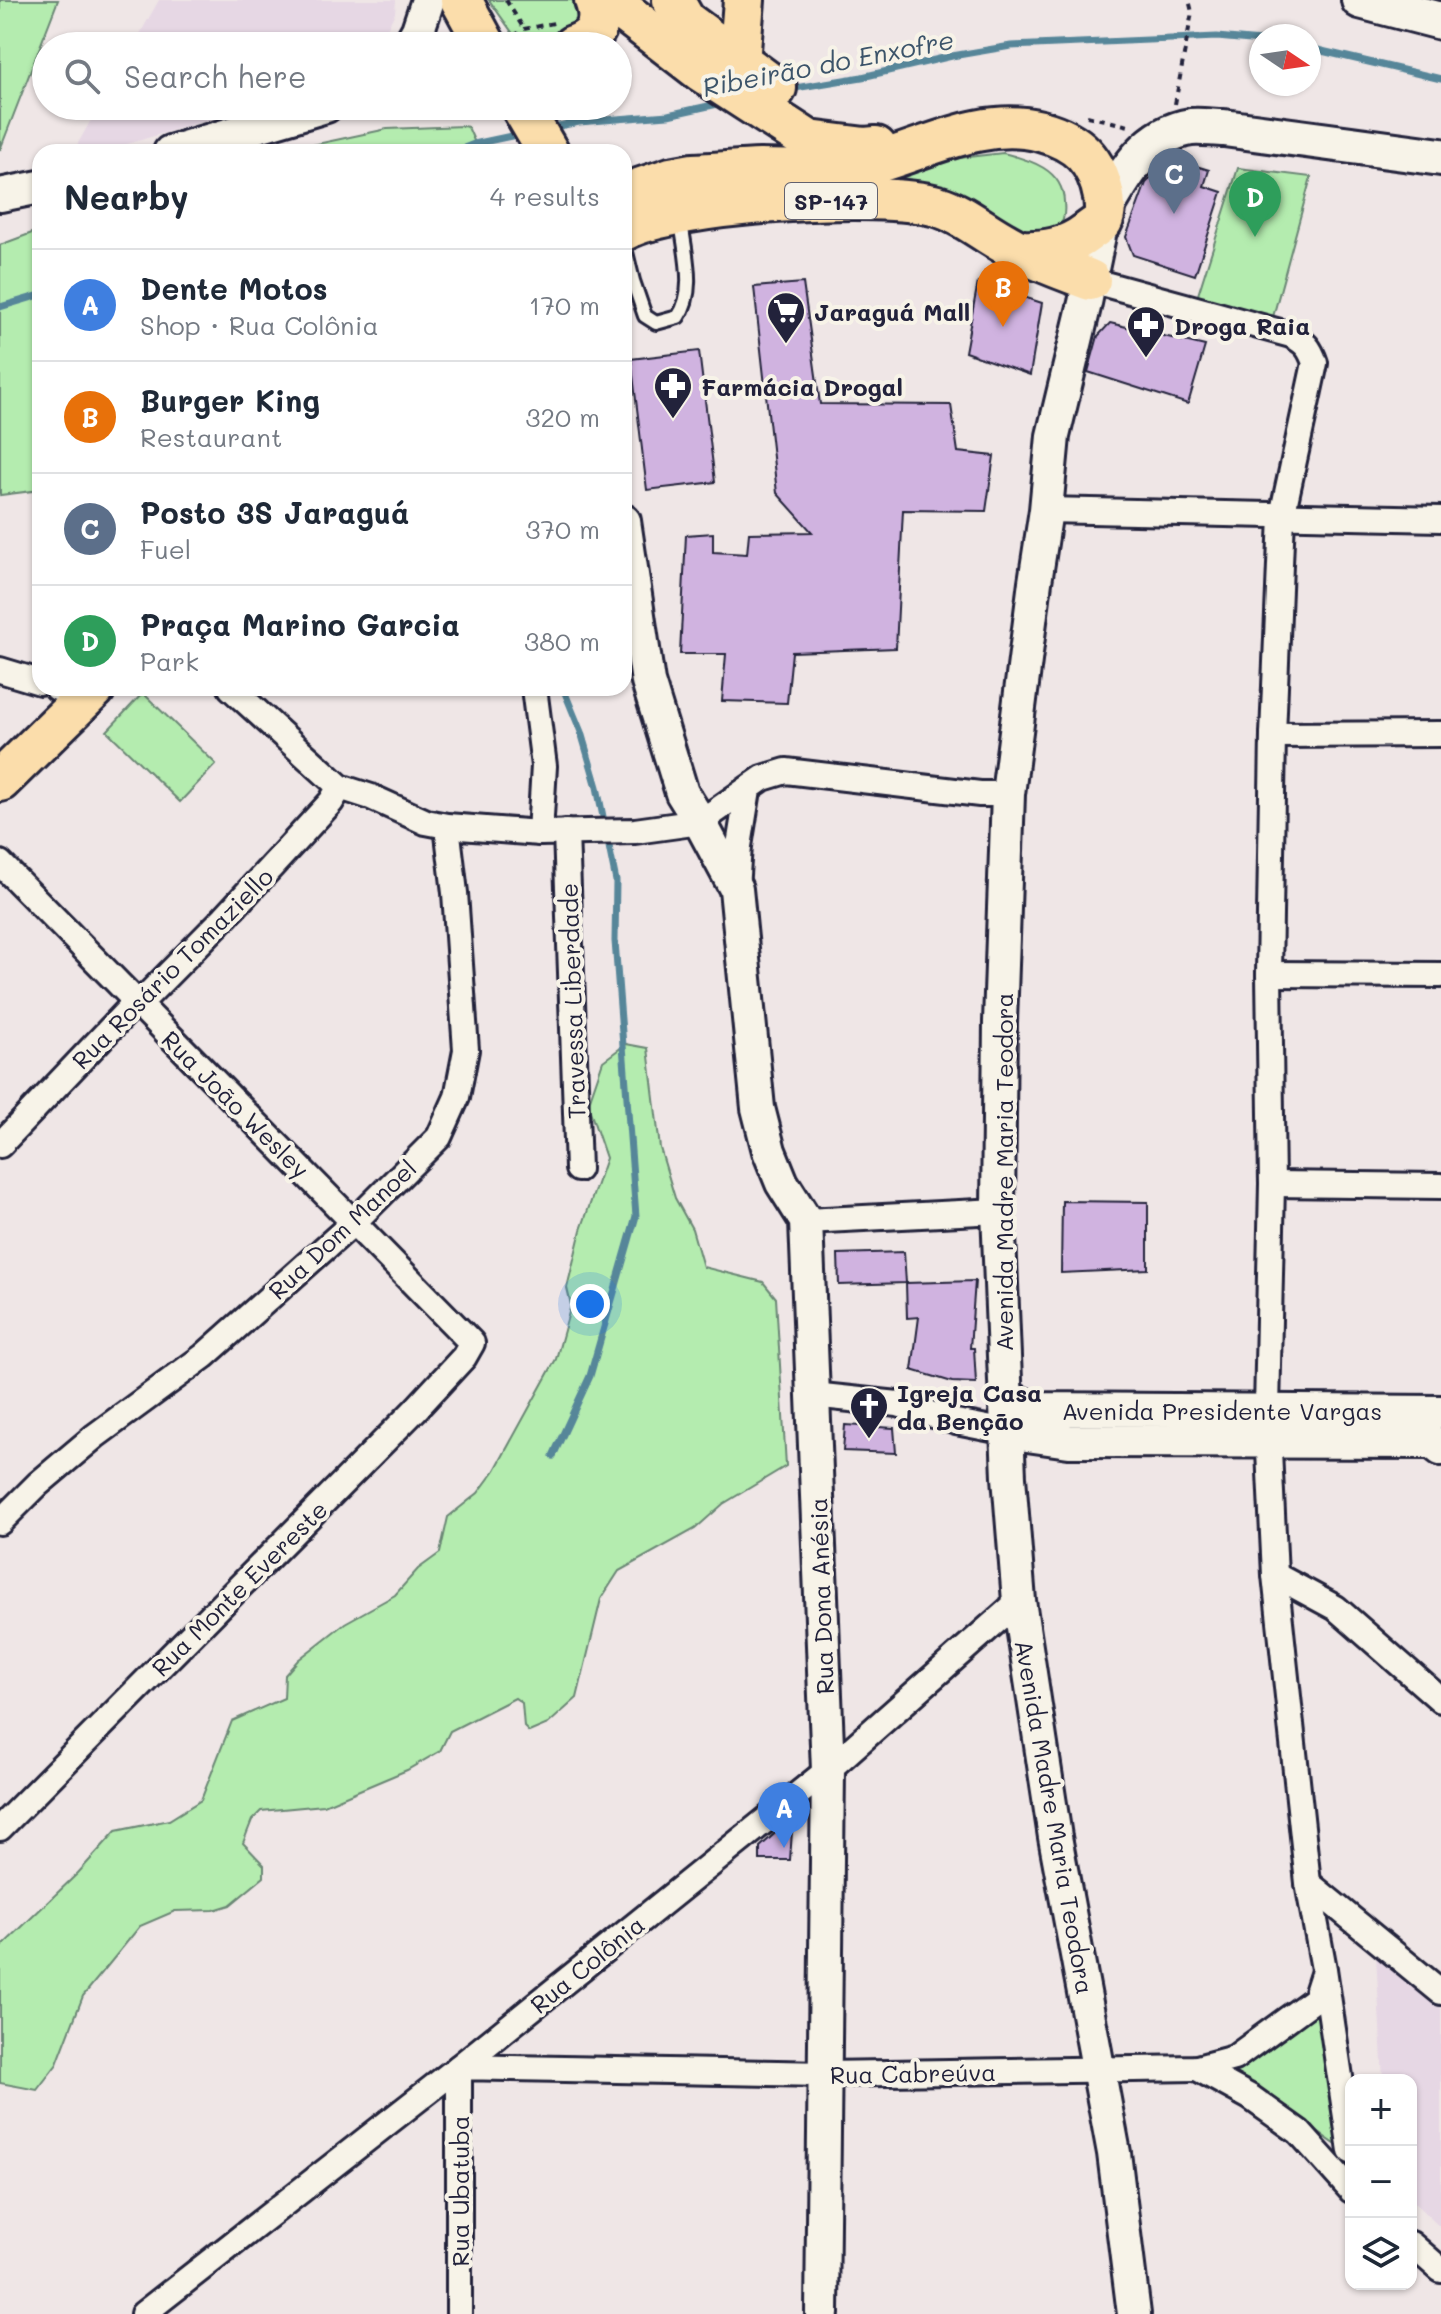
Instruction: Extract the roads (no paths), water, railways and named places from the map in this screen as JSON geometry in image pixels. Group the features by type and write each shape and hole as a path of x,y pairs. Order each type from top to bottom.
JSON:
{"main road":[{"path":"461,0 488,32"},
{"path":"595,0 599,25 595,32"},
{"path":"609,0 701,71 809,141 865,148 1012,128 1040,131 1066,140 1095,166 1104,214"},
{"path":"673,0 685,21 746,69 865,148"},
{"path":"744,0 746,69"},
{"path":"1360,0 1441,21"},
{"path":"529,120 543,144"},
{"path":"1019,251 1056,249 1083,236 1104,214 1130,165 1149,146 1165,136 1192,127 1224,128 1441,157"},
{"path":"632,191 693,174 842,170 867,166 937,140"},
{"name":"SP-147","path":"632,228 705,209 905,200 938,206 1019,251"},
{"path":"1019,251 1090,280"},
{"path":"0,781 75,696"}],"street":[{"path":"417,32 428,0"},
{"path":"197,144 279,120"},
{"path":"0,195 32,189"},
{"name":"Avenida Madre Maria Teodora","path":"1104,214 1053,436 1008,794 1000,1022 998,1211 1007,1432 1019,1601 1055,1837 1141,2308"},
{"path":"1090,280 1291,335 1302,340 1310,349 1315,363 1282,516 1273,735 1269,974 1272,1184 1268,1425 1275,1575 1308,1883 1350,2146"},
{"path":"1046,510 1441,519"},
{"name":"Rua Dona Anésia","path":"632,575 648,682 682,793 736,889"},
{"path":"0,670 32,680"},
{"path":"240,696 340,787 371,797 426,822 447,826 540,833 635,831 700,822 763,778 786,771 980,794 1008,794"},
{"path":"535,696 544,766 540,833"},
{"path":"1273,735 1441,734"},
{"name":"Rua Rosário Tomaziello","path":"0,1145 130,1008 138,1005 234,907 331,802 340,787"},
{"name":"Rua Dona Anésia","path":"748,790 736,889 758,1108 769,1151 782,1183 806,1221 828,1770 822,2314"},
{"name":"Rua Dom Manoel","path":"0,1522 38,1484 95,1436 204,1356 353,1223 439,1137 457,1097 466,1050 447,826"},
{"name":"Travessa Liberdade","path":"575,832 578,1169"},
{"name":"Rua João Wesley","path":"0,863 472,1343"},
{"path":"1269,974 1441,975"},
{"path":"1272,1184 1441,1186"},
{"path":"806,1221 998,1211"},
{"name":"Rua Monte Evereste","path":"0,1828 404,1422 464,1357 472,1343"},
{"path":"813,1395 898,1404 956,1422 1007,1432"},
{"name":"Avenida Presidente Vargas","path":"1006,1397 1034,1409 1268,1425 1432,1442 1441,1449"},
{"name":"Avenida Presidente Vargas","path":"1007,1432 1069,1441 1441,1412"},
{"path":"1275,1575 1336,1608 1441,1700"},
{"name":"Rua Colônia","path":"143,2314 459,2067 828,1770 1019,1601"},
{"path":"1308,1883 1441,1992"},
{"name":"Rua Cabreúva","path":"459,2067 825,2074 1197,2068 1234,2058 1315,1999 1324,1969"},
{"name":"Rua Ubatuba","path":"459,2067 459,2314"},
{"path":"1197,2068 1250,2097 1299,2132 1345,2183"},
{"path":"1417,2249 1441,2270"}],"lane":[{"path":"632,277 645,316 656,323 678,317 687,305 688,284 680,213"}],"waterway":[{"name":"Ribeirão do Enxofre","path":"789,89 1011,46 1217,37 1249,40"},
{"name":"Ribeirão do Enxofre","path":"1321,51 1441,79"},
{"name":"Ribeirão do Enxofre","path":"632,118 668,115 722,103"},
{"name":"Ribeirão do Enxofre","path":"549,128 604,120"},
{"name":"Ribeirão do Enxofre","path":"474,144 521,134"},
{"name":"Ribeirão do Enxofre","path":"0,307 32,297"},
{"path":"553,1456 590,1376 636,1216 615,941 616,881 597,787 581,732 566,696"}],"place":[{"name":"Posto 3S Jaraguá","path":"1174,214"},
{"name":"Praça Marino Garcia","path":"1255,237"},
{"name":"Burger King","path":"1003,327"},
{"name":"Jaraguá Mall","path":"786,345"},
{"name":"Droga Raia","path":"1146,359"},
{"name":"Farmácia Drogal","path":"673,420"},
{"name":"Igreja Casa da Benção","path":"869,1440"},
{"name":"Dente Motos","path":"784,1848"}]}
